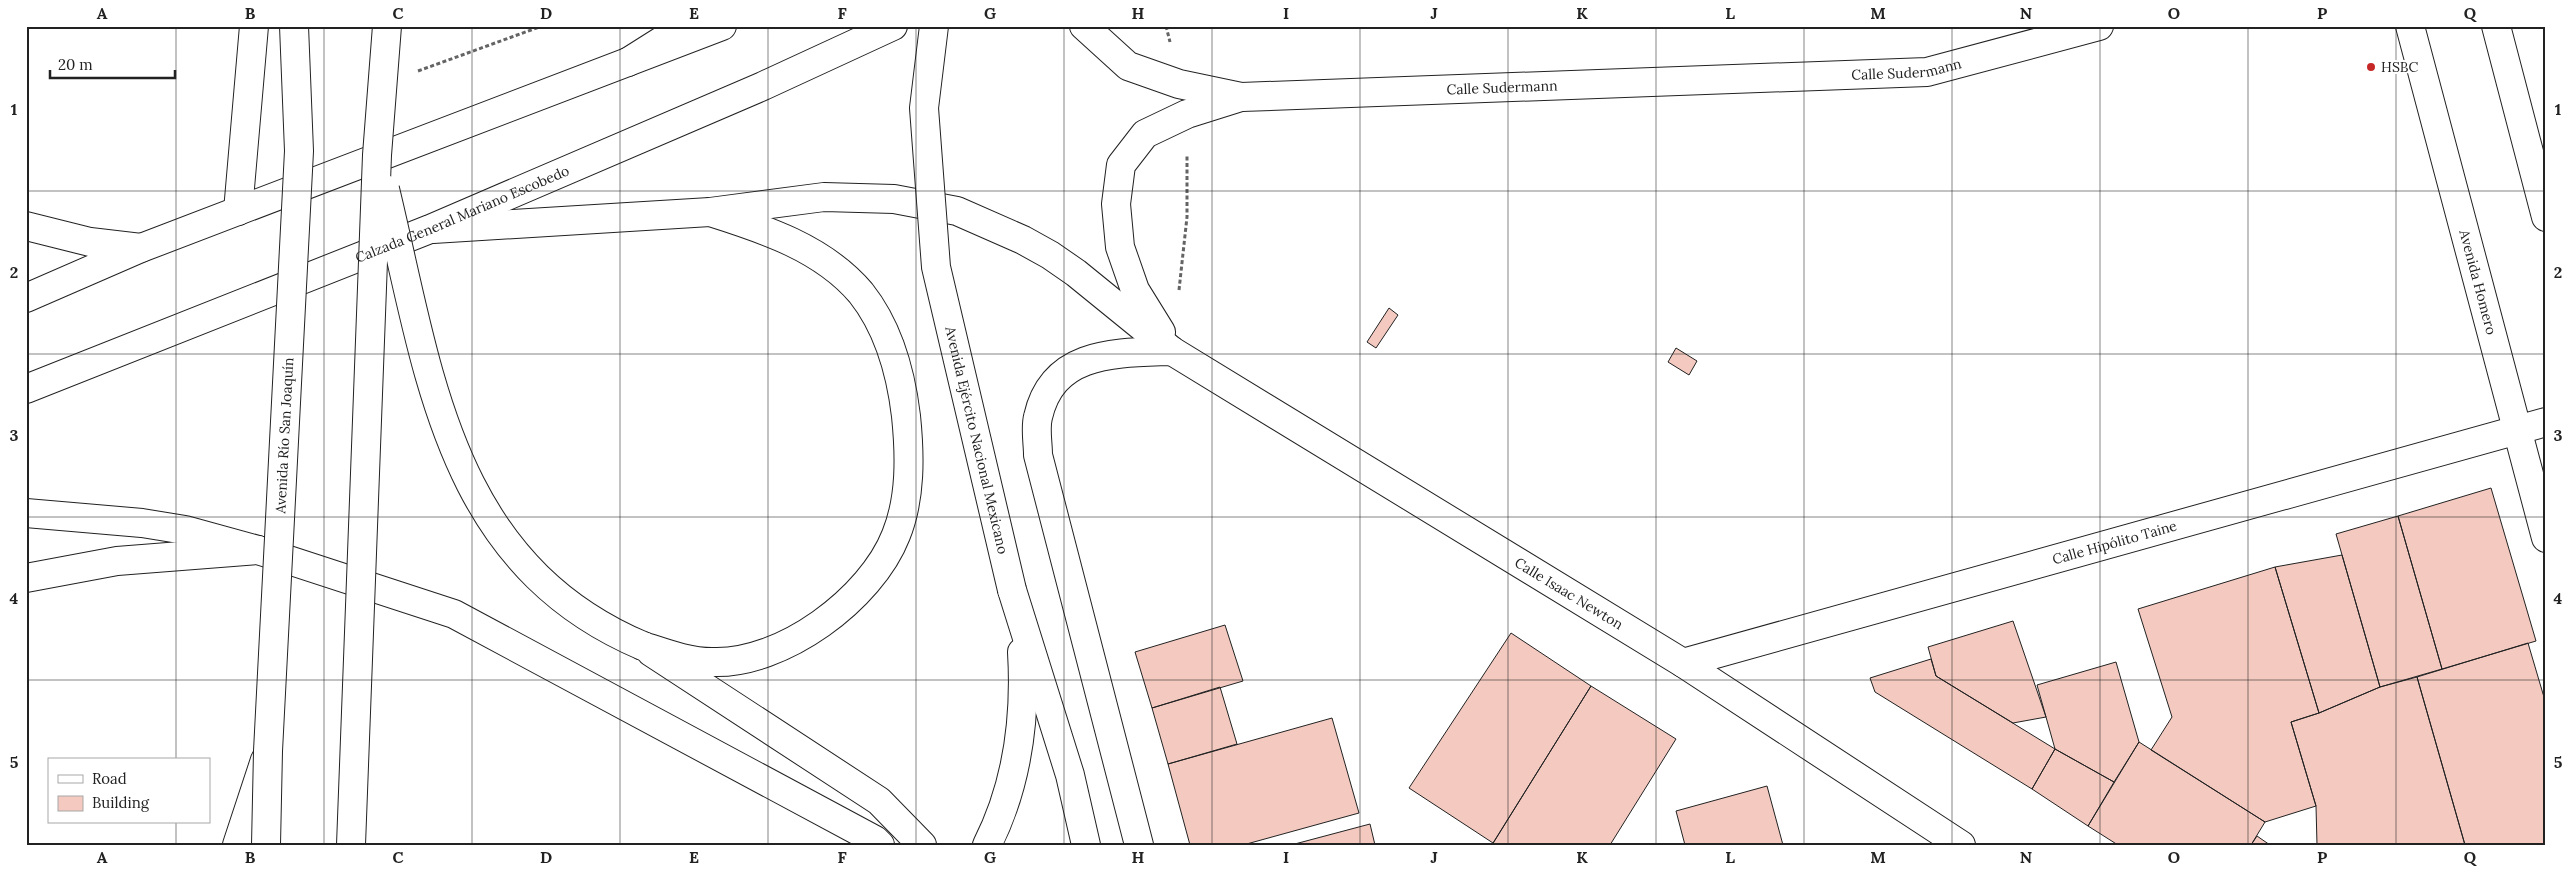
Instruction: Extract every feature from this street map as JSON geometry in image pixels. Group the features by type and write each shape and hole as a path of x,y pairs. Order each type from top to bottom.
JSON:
{"main road":[{"path":"238,211 254,26"},
{"path":"294,26 299,151"},
{"name":"Avenida Río San Joaquín","path":"266,845 268,751 306,26"},
{"path":"351,845 377,155 388,26"},
{"path":"628,62 684,26"},
{"path":"26,298 142,248 722,26"},
{"name":"Calzada General Mariano Escobedo","path":"26,389 430,229 763,86 893,26"},
{"name":"Avenida Ejército Nacional Mexicano","path":"934,26 924,108 936,267 1012,590 1070,775 1086,845"},
{"path":"1084,26 1128,66 1179,84 1241,97"},
{"name":"Calle Sudermann","path":"1172,350 1135,290 1120,246 1116,204 1121,166 1145,134 1187,114 1241,97 1927,72 2099,26"},
{"name":"Avenida Homero","path":"2410,26 2546,538"},
{"path":"2496,26 2546,218"},
{"path":"377,155 431,388 447,435 469,485 488,518 526,567 578,612 621,637 643,646 684,659 713,663 741,660 768,652 820,624 841,608 882,562 896,536 907,492 908,463 904,404 890,346 880,324 861,294 842,275 817,256 764,229 710,212"},
{"name":"Calle Isaac Newton","path":"430,229 710,212 824,197 894,199 957,211 1023,240 1050,255 1076,272 1172,350 1682,663 1961,845"},
{"path":"26,226 90,242 142,248"},
{"path":"1139,845 1038,455 1037,418 1049,386 1078,364 1112,353 1172,350"},
{"name":"Calle Hipólito Taine","path":"1682,663 2546,422"},
{"path":"26,513 142,523 185,530 258,550 454,614 867,835 880,845"},
{"path":"26,578 117,561 258,550"},
{"path":"987,845 1010,789 1021,737 1023,676 1012,590"},
{"path":"643,646 880,801 922,845"},
{"path":"237,845 268,751"}],"path":[{"path":"1179,293 1187,217 1187,114"}],"building":[{"path":"1389,308 1398,315 1376,348 1367,342"},
{"path":"1676,348 1697,361 1689,375 1668,362"},
{"path":"2491,488 2536,641 2442,669 2398,516"},
{"path":"2398,516 2442,669 2380,687 2336,534"},
{"path":"2342,555 2380,687 2319,713 2275,567"},
{"path":"2275,567 2319,713 2291,722 2316,806 2265,822 2151,750 2172,717 2138,609"},
{"path":"2013,621 2046,717 2013,723 1936,676 1928,647"},
{"path":"1225,625 1243,681 1152,708 1135,652"},
{"path":"1511,633 1591,686 1493,843 1409,788"},
{"path":"2528,643 2546,704 2546,845 2465,845 2417,677"},
{"path":"1931,659 1936,676 2055,749 2032,789 1875,692 1870,678"},
{"path":"2116,662 2139,742 2114,782 2055,749 2037,685"},
{"path":"2417,677 2465,845 2317,845 2316,806 2291,722 2319,713 2380,687"},
{"path":"1591,686 1676,739 1610,845 1492,845"},
{"path":"1220,687 1237,744 1168,764 1152,708"},
{"path":"1332,718 1359,813 1243,845 1190,845 1168,764"},
{"path":"2139,742 2265,822 2251,845 2118,845 2088,826"},
{"path":"2055,749 2114,782 2088,826 2032,789"},
{"path":"1767,786 1783,845 1685,845 1676,811"},
{"path":"1370,824 1375,845 1291,845"},
{"path":"2257,836 2270,845 2251,845"}],"place":[{"name":"HSBC","path":"2371,67"}]}
